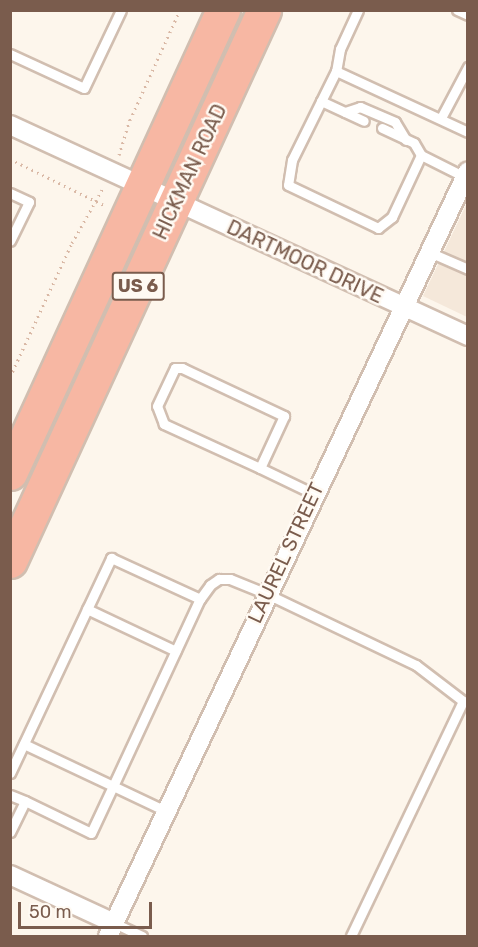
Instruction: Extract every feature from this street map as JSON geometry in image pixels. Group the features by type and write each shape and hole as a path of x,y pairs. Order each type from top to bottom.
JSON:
{"highway":[{"name":"HICKMAN ROAD","path":"10,473 223,10"},
{"name":"HICKMAN ROAD","path":"10,561 264,10"}],"street":[{"name":"DARTMOOR DRIVE","path":"10,125 468,336"},
{"name":"LAUREL STREET","path":"111,930 466,174"},
{"path":"10,875 111,930"}],"lane":[{"path":"10,54 84,88 121,10"},
{"path":"358,10 340,49 336,71 292,160 288,185 378,228 392,217 421,155"},
{"path":"457,10 468,15"},
{"path":"441,118 468,67"},
{"path":"336,71 468,132"},
{"path":"321,101 364,121"},
{"path":"345,112 360,107 395,122 406,140"},
{"path":"381,128 414,144 421,155 466,174"},
{"path":"10,194 29,202 10,241"},
{"path":"429,252 468,269"},
{"path":"261,468 284,416 182,368 175,368 157,406 164,424 314,494"},
{"path":"10,773 111,558 201,599"},
{"path":"10,795 91,833 176,651 210,585 219,579 230,579 267,594 416,665 463,701 351,936"},
{"path":"87,609 176,651"},
{"path":"24,744 166,811"},
{"path":"10,832 25,801"},
{"path":"111,930 142,936"}],"path":[{"path":"10,377 72,243 96,202 124,144 130,120 180,10"},
{"path":"10,159 129,218"}],"shaded area":[{"path":"467,203 467,317 423,296"}]}
